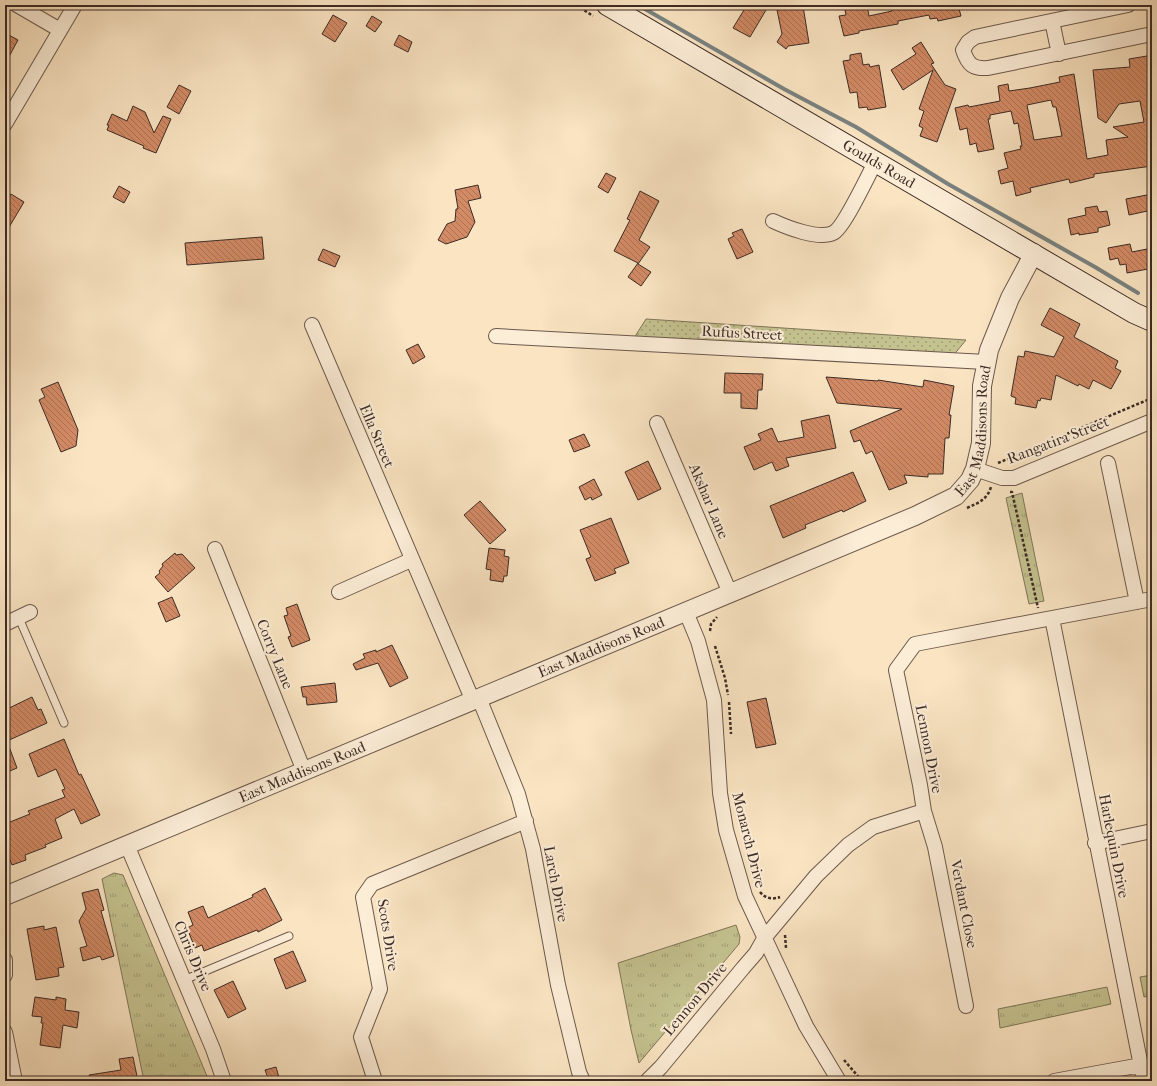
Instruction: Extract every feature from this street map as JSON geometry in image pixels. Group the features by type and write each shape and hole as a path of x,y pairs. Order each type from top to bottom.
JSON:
{"main road":[{"name":"Goulds Road","path":"608,5 1034,253 1149,322"}],"street":[{"path":"17,5 60,30"},
{"path":"5,124 75,5"},
{"path":"1128,5 975,37 968,42 963,50 968,63 980,68 988,68 1152,34"},
{"path":"1052,21 1059,54"},
{"path":"773,221 797,232 832,234 838,229 845,219 876,161"},
{"name":"East Maddisons Road","path":"5,896 730,594 946,502 963,489 975,469 981,443 981,399 986,362 994,334 1004,310 1034,253"},
{"name":"Ella Street","path":"312,326 411,560 476,700"},
{"name":"Rufus Street","path":"496,336 986,362"},
{"name":"Rangatira Street","path":"975,469 1002,478 1014,478 1152,421"},
{"name":"Akshar Lane","path":"657,423 730,594"},
{"path":"1108,463 1137,602"},
{"name":"Corry Lane","path":"215,549 304,771"},
{"path":"339,592 411,560"},
{"name":"Lennon Drive","path":"647,1081 752,958 765,937 824,868 848,845 873,827 924,811 896,670 915,644 1152,599"},
{"name":"Monarch Drive","path":"686,612 698,640 714,700 720,793 726,830 745,896 806,1026 840,1081"},
{"path":"5,624 25,615"},
{"name":"Harlequin Drive","path":"1046,619 1095,843 1144,1081"},
{"name":"Larch Drive","path":"476,700 518,794 526,821 533,849 558,985 579,1072 583,1081"},
{"name":"Verdant Close","path":"924,811 935,847 966,1006"},
{"name":"Scots Drive","path":"375,1081 361,1037 380,989 363,897 372,884 526,821"},
{"path":"1095,843 1152,831"},
{"name":"Chris Drive","path":"127,845 213,1049 224,1081"},
{"path":"5,960 5,975"},
{"path":"5,1032 15,1081"},
{"path":"1054,1081 1141,1065"}],"lane":[{"path":"25,615 64,723"},
{"path":"184,980 289,936"}],"path":[{"path":"996,468 1000,462 1152,398"},
{"path":"962,510 983,500 992,483"},
{"path":"990,489 997,490"},
{"path":"1005,491 1012,492 1046,619"},
{"path":"712,637 710,630 711,624 720,615"},
{"path":"714,643 725,678 731,719 731,738"},
{"path":"757,886 760,892 767,898 779,898 782,895"},
{"path":"786,933 784,938 786,949"},
{"path":"840,1055 862,1081"}],"green space":[{"path":"646,319 966,340 952,357 634,338"},
{"path":"1022,493 1044,601 1029,604 1006,498"},
{"path":"114,873 123,875 209,1081 144,1081 102,879"},
{"path":"736,925 740,937 739,944 639,1063 618,963"},
{"path":"1152,975 1152,995 1144,997 1140,977"},
{"path":"1107,987 1111,1004 1000,1028 998,1009"}],"building":[{"path":"747,5 769,5 750,37 733,28"},
{"path":"844,5 867,5 869,16 892,11 891,5 958,5 961,16 938,21 937,18 930,19 929,15 898,21 898,24 859,31 859,33 844,36 839,16 846,15"},
{"path":"803,6 809,43 788,46 786,49 777,42 782,34 777,10"},
{"path":"333,15 347,23 335,42 322,34"},
{"path":"372,16 382,22 375,32 366,26"},
{"path":"5,33 18,40 5,64"},
{"path":"399,35 412,42 408,52 394,45"},
{"path":"921,42 934,63 931,64 945,85 956,89 937,142 920,136 923,128 919,126 924,111 919,109 933,70 903,90 891,70 916,54 912,48"},
{"path":"861,53 863,65 869,64 870,67 879,65 886,107 868,110 867,107 859,108 857,92 850,93 843,61 850,60 850,55"},
{"path":"1147,56 1149,70 1152,69 1152,166 1094,174 1094,177 1070,183 1069,179 1030,188 1031,192 1016,196 1013,181 1001,184 998,171 1008,168 1004,153 1021,149 1020,146 1022,146 1018,123 1014,124 1011,111 990,115 990,119 988,119 994,149 978,152 976,143 970,145 967,128 960,130 955,108 1000,101 998,86 1008,84 1009,91 1030,88 1060,82 1059,77 1074,74 1087,159 1108,155 1106,140 1128,137 1113,127 1144,122 1140,101 1119,104 1106,123 1098,118 1093,70 1130,67 1129,59","holes":["1051,100 1053,107 1056,107 1062,136 1034,140 1027,105"]},
{"path":"179,85 191,91 179,114 167,107"},
{"path":"133,106 145,112 154,133 163,116 171,119 156,153 143,148 144,146 107,130 109,125 107,125 112,114 127,121"},
{"path":"606,173 616,178 608,193 598,187"},
{"path":"478,185 481,198 468,201 475,222 467,237 446,244 438,240 447,224 455,221 456,209 458,209 455,190"},
{"path":"119,186 130,192 124,203 113,197"},
{"path":"640,191 659,201 639,240 650,247 638,264 651,272 641,286 628,277 638,263 614,251 630,220 627,219"},
{"path":"11,194 24,202 5,234 5,204"},
{"path":"1152,194 1152,210 1129,215 1126,199"},
{"path":"1097,206 1099,212 1107,211 1110,225 1098,228 1098,232 1071,235 1068,219 1086,215 1085,208"},
{"path":"742,229 753,252 737,259 728,239 734,236 732,233"},
{"path":"262,237 264,259 187,265 185,243"},
{"path":"1130,244 1132,252 1147,249 1150,264 1147,264 1148,269 1127,273 1126,264 1120,265 1118,258 1110,260 1108,248"},
{"path":"323,249 340,256 335,267 318,260"},
{"path":"1050,308 1080,324 1074,337 1118,361 1115,368 1121,371 1111,389 1093,380 1089,389 1079,384 1078,386 1056,375 1051,400 1041,398 1040,401 1038,400 1036,408 1015,404 1016,398 1011,396 1018,356 1024,357 1025,351 1054,357 1064,337 1041,325"},
{"path":"418,344 425,357 413,364 406,350"},
{"path":"725,373 763,374 762,390 758,390 757,409 741,408 741,393 724,393"},
{"path":"826,377 878,380 923,387 924,380 954,386 949,415 951,415 949,438 945,438 943,474 928,474 928,477 904,475 907,483 889,490 872,451 866,454 860,440 854,442 850,431 902,409 837,403"},
{"path":"58,382 78,430 76,446 61,452 39,400 45,397 41,389"},
{"path":"829,415 836,448 786,458 789,466 776,471 772,462 754,470 744,447 761,440 758,434 772,428 778,442 804,437 801,421"},
{"path":"584,434 590,446 574,452 569,440"},
{"path":"648,461 661,489 638,500 625,472"},
{"path":"853,472 866,501 843,512 842,510 805,525 806,528 783,538 770,506"},
{"path":"594,479 602,495 592,500 591,497 585,500 579,487"},
{"path":"480,501 506,530 490,544 464,515"},
{"path":"611,518 629,563 614,569 616,573 595,581 586,559 591,557 580,530"},
{"path":"489,548 505,550 504,556 509,557 507,576 504,576 503,582 490,580 491,570 486,569"},
{"path":"175,553 176,555 182,554 195,568 168,592 155,577 160,573 159,571 163,566 162,564"},
{"path":"172,597 180,616 166,622 158,603"},
{"path":"297,604 310,640 292,647 288,637 291,636 284,616 288,615 286,608"},
{"path":"392,645 408,678 390,687 378,663 356,670 353,664 365,658 363,654 376,650 376,652"},
{"path":"335,683 337,702 307,705 306,697 303,697 301,687"},
{"path":"32,697 38,710 41,709 47,723 7,741 17,768 5,773 5,710"},
{"path":"766,698 776,744 756,748 747,702"},
{"path":"64,739 79,775 81,774 100,815 81,824 74,809 55,819 62,838 45,845 46,847 25,855 26,860 12,865 8,855 5,856 5,824 30,814 28,811 65,797 62,790 65,789 56,769 38,777 29,754"},
{"path":"265,888 282,920 258,932 257,930 204,951 202,945 195,948 187,928 193,925 188,912 203,906 208,918 253,897 252,895"},
{"path":"98,889 104,910 101,911 114,956 102,960 100,956 83,961 80,948 87,946 79,921 86,909 82,893"},
{"path":"44,926 44,930 56,927 64,967 58,968 59,976 36,980 27,929"},
{"path":"293,951 306,981 286,989 274,959"},
{"path":"233,981 246,1009 228,1018 214,990"},
{"path":"35,997 56,1000 56,997 66,999 65,1010 79,1012 77,1028 63,1025 60,1048 40,1045 43,1023 41,1023 42,1017 32,1016"},
{"path":"133,1057 138,1081 90,1081 89,1075 121,1070 119,1059"},
{"path":"276,1067 280,1081 269,1081 265,1070"}],"waterway":[{"path":"638,5 784,89 856,127 948,184 1138,293"}]}
